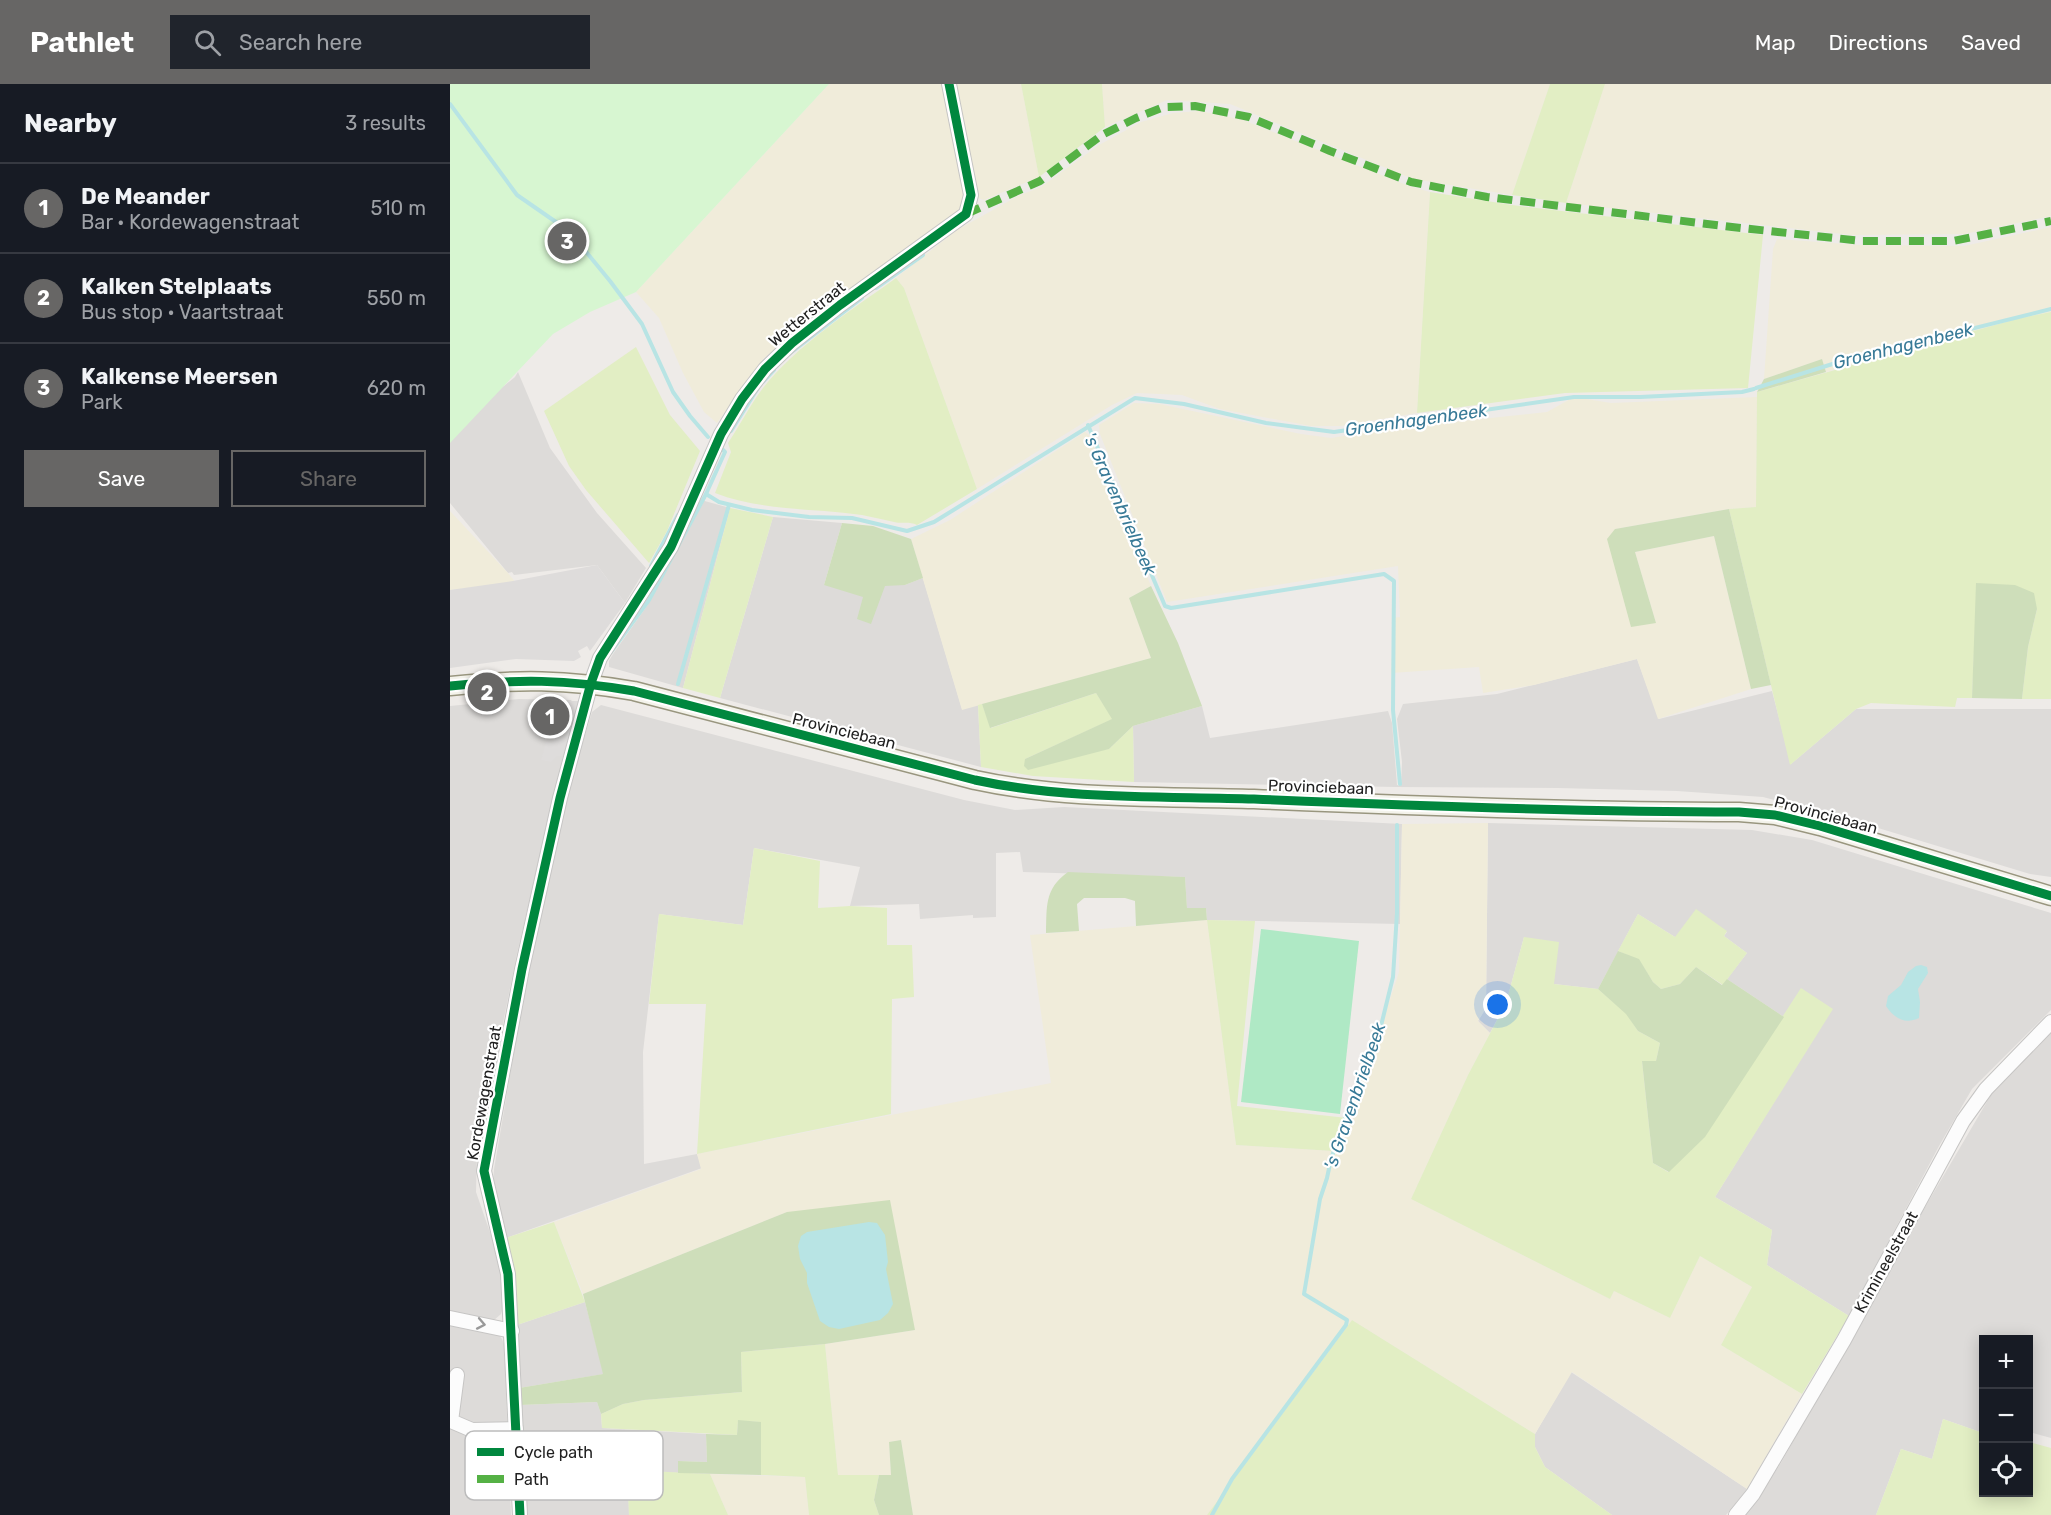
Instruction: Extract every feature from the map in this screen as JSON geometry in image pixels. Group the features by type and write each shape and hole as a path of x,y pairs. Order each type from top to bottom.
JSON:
{"main road":[{"name":"Provinciebaan","path":"450,686 508,680 591,683 634,691 1009,787 1049,793 1114,797 1739,812 1775,815 1821,826 2051,896"}],"street":[{"name":"Wetterstraat","path":"591,683 600,658 671,547 721,434 742,399 765,369 792,343 832,311 966,214 970,195 949,84"},
{"name":"Kordewagenstraat","path":"516,1429 508,1274 484,1171 522,969 560,798 591,683"},
{"name":"Krimineelstraat","path":"1736,1515 1753,1494 1844,1340 1963,1121 1986,1089 2051,1022"},
{"path":"450,1318 512,1331"},
{"path":"457,1375 452,1421 472,1430 516,1429"},
{"name":"Kordewagenstraat","path":"519,1500 520,1515"}],"shaded area":[{"path":"829,84 942,84 965,196 957,216 811,320 764,358 717,423 704,412 683,373 659,318 636,292"},
{"path":"955,84 1021,84 1039,177 984,200 978,198"},
{"path":"1102,84 1550,84 1512,195 1413,179 1230,104 1167,100 1105,127"},
{"path":"1605,84 2051,84 2051,216 1964,234 1852,235 1566,203"},
{"path":"1200,111 1243,120 1409,186 1430,192 1417,413 1341,426 1311,426 1220,409 1182,395 1137,393 1112,405 977,489 904,288 896,278 957,230 1018,196 1041,187 1099,145 1141,122 1173,113"},
{"path":"2051,227 2051,312 2020,318 1826,372 1822,359 1764,379 1773,249 1777,239 1860,245 1964,246"},
{"path":"518,372 550,448 597,513 646,568 625,603 597,565 514,575 512,572 508,573 450,503 450,439 478,407"},
{"path":"1574,397 1611,403 1757,397 1756,507 1729,509 1615,529 1656,623 1635,552 1714,536 1751,689 1658,719 1637,659 1534,685 1483,693 1479,667 1391,673 1394,618 1400,617 1398,566 1167,602 1100,434 1099,425 1134,403 1159,404 1301,434 1331,438 1395,428 1547,412"},
{"path":"1085,432 1089,435 1151,586 1129,598 1151,658 962,710 911,539 950,520"},
{"path":"701,500 730,508 683,688 609,667 613,654 647,606"},
{"path":"450,511 508,573 516,583 450,590"},
{"path":"773,517 842,523 824,585 905,585 923,578 962,709 978,705 981,767 720,698"},
{"path":"597,565 625,603 590,651 587,646 578,651 581,657 574,661 516,659 450,668 450,590"},
{"path":"1637,659 1659,719 1772,691 1791,764 1856,709 2051,709 2051,877 2030,874 1855,821 1763,797 1677,791 1558,788 1396,787 1134,782 1133,726 1202,706 1210,738 1388,711 1392,723 1397,785 1401,786 1402,762 1397,719 1403,704 1497,694"},
{"path":"519,699 571,700 575,705 516,958 477,1154 476,1192 502,1267 503,1308 501,1314 493,1321 450,1314 450,706"},
{"path":"563,701 579,701 564,756 558,756 551,762 541,760 546,742 552,743 554,740"},
{"path":"601,705 964,800 1015,810 1064,807 1402,824 1400,924 1207,920 1206,908 1187,909 1185,877 1023,872 1020,852 996,853 996,917 973,918 973,915 920,919 919,904 850,906 860,867 754,848 743,925 659,914 643,1052 644,1164 697,1154 702,1168 506,1238 493,1184 494,1169 533,942 571,781 592,712"},
{"path":"1488,823 1752,830 1812,840 2051,913 2051,1010 1972,1089 1939,1146 1849,1316 1767,1265 1772,1230 1715,1197 1832,1009 1801,989 1784,1017 1727,979 1747,953 1724,936 1727,932 1675,937 1638,914 1598,989 1554,984 1524,937 1506,1003 1490,1033 1478,1021 1486,1008"},
{"path":"1488,823 1486,1008 1478,1021 1490,1033 1468,1075 1411,1199 1610,1299 1614,1291 1670,1318 1700,1256 1752,1287 1721,1345 1802,1394 1747,1489 1572,1372 1535,1434 1352,1320 1207,1515 913,1515 901,1440 889,1442 891,1475 838,1475 825,1344 915,1330 787,1212 583,1294 554,1222 701,1169 697,1154 1051,1083 1030,935 1207,920 1236,1145 1333,1151 1371,1057 1399,972 1402,824"},
{"path":"2051,1031 2051,1438 2033,1433 2033,1335 1979,1335 1979,1432 1943,1419 1932,1459 1901,1449 1876,1515 1745,1515 1781,1463 1897,1255 1995,1088"},
{"path":"585,1302 604,1374 519,1388 517,1325"},
{"path":"450,1325 498,1334 504,1344 508,1431 465,1431 465,1500 510,1500 511,1515 450,1515"},
{"path":"1571,1372 1747,1489 1726,1515 1612,1515 1545,1467 1535,1447 1535,1434"},
{"path":"597,1402 602,1428 654,1431 521,1431 520,1405"},
{"path":"663,1432 706,1434 707,1462 678,1461 678,1473 663,1472"},
{"path":"710,1474 805,1477 809,1515 728,1515"},
{"path":"524,1500 629,1500 629,1515 525,1515"}],"green space":[{"path":"450,84 829,84 636,292 590,312 553,334 450,443"},
{"path":"1021,84 1102,84 1105,127 1039,177"},
{"path":"1550,84 1605,84 1566,203 1512,195"},
{"path":"1430,192 1512,205 1763,235 1748,388 1565,393 1417,413"},
{"path":"896,278 904,288 977,489 917,525 862,515 750,503 715,493 731,452 728,443 754,401 776,372 808,343"},
{"path":"2051,312 2051,699 2022,699 2028,647 2037,609 1977,583 1972,698 1957,698 1955,707 1871,703 1856,709 1790,765 1729,509 1756,507 1757,392 2020,318"},
{"path":"636,347 670,415 700,451 667,531 649,563 586,490 569,466 544,411"},
{"path":"1822,359 1826,372 1757,392 1764,379"},
{"path":"730,508 773,517 720,698 683,688"},
{"path":"1729,509 1771,685 1751,689 1714,536 1635,552 1656,623 1631,627 1607,539 1615,529"},
{"path":"842,523 873,526 911,539 923,578 905,585 885,586 871,624 857,619 863,597 824,585"},
{"path":"1976,583 2015,585 2034,593 2037,609 2028,647 2022,699 1972,698"},
{"path":"1151,586 1178,643 1202,706 1133,726 1109,749 1028,770 1024,766 1025,759 1112,719 1096,693 990,728 982,704 1151,658 1129,598"},
{"path":"1096,693 1113,719 1025,759 1109,749 1133,726 1134,782 1033,776 981,767 978,705 982,704 991,728"},
{"path":"754,848 820,861 818,908 850,906 887,908 887,945 912,945 914,997 892,999 891,1114 697,1154 706,1004 649,1004 659,914 743,925"},
{"path":"1068,872 1185,877 1187,908 1206,908 1207,920 1136,926 1135,901 1125,898 1084,898 1077,904 1079,931 1046,933 1048,899 1060,878"},
{"path":"1696,909 1727,931 1724,936 1747,953 1723,985 1696,967 1680,984 1661,989 1653,982 1639,960 1618,951 1638,914 1675,937"},
{"path":"1207,920 1255,921 1237,1106 1347,1118 1333,1151 1236,1145"},
{"path":"1261,929 1359,941 1340,1114 1241,1102"},
{"path":"1524,937 1559,942 1554,984 1598,989 1627,1014 1638,1031 1660,1043 1656,1061 1642,1061 1653,1163 1668,1172 1705,1136 1801,988 1833,1009 1715,1197 1772,1230 1767,1265 1849,1316 1802,1394 1721,1345 1752,1287 1700,1256 1670,1318 1614,1291 1610,1299 1411,1199 1468,1075 1506,1003"},
{"path":"1618,951 1639,959 1653,982 1661,989 1680,984 1696,967 1722,985 1727,979 1784,1017 1705,1137 1669,1172 1653,1163 1642,1061 1656,1061 1660,1043 1638,1031 1626,1014 1598,989"},
{"path":"890,1200 915,1330 825,1344 741,1352 742,1392 644,1400 623,1404 601,1414 597,1402 520,1405 519,1388 603,1374 583,1294 787,1212"},
{"path":"554,1222 585,1302 517,1325 506,1238"},
{"path":"1352,1320 1535,1434 1535,1447 1545,1467 1612,1515 1207,1515"},
{"path":"825,1344 838,1475 879,1475 874,1500 879,1515 809,1515 805,1477 761,1475 760,1422 738,1421 737,1435 602,1428 601,1414 623,1404 644,1400 742,1392 741,1352"},
{"path":"1943,1419 1979,1432 1979,1497 2033,1497 2033,1443 2051,1448 2051,1515 1876,1515 1901,1449 1932,1459"},
{"path":"738,1420 761,1422 761,1475 678,1473 678,1461 707,1462 706,1434 737,1435"},
{"path":"901,1440 913,1515 879,1515 874,1500 879,1475 891,1475 889,1442"},
{"path":"663,1472 710,1474 728,1515 629,1515 628,1500 663,1500"}],"water":[{"path":"1921,965 1927,967 1928,973 1918,989 1919,1018 1909,1021 1900,1019 1886,1006 1888,996 1901,985 1908,972"},
{"path":"869,1222 877,1223 885,1235 888,1262 886,1269 893,1304 880,1320 839,1329 829,1327 820,1321 807,1283 807,1273 800,1259 798,1246 801,1236 807,1232"}],"waterway":[{"name":"'s Gravenbrielbeek","path":"450,104 517,195 569,231 610,281 642,324 673,392 708,437"},
{"path":"876,288 923,255"},
{"path":"789,354 862,298"},
{"name":"Groenhagenbeek","path":"1756,388 1842,361 2051,309"},
{"path":"763,382 774,370"},
{"path":"731,431 758,388"},
{"name":"Groenhagenbeek","path":"721,448 725,452 706,494 719,502 752,510 809,517 852,518 907,531 934,522 1135,398 1184,404 1266,423 1334,432 1574,397 1640,397 1742,392 1754,389"},
{"name":"'s Gravenbrielbeek","path":"1088,425 1165,606 1171,608 1384,574 1394,581 1393,710 1400,784"},
{"path":"611,652 649,600 706,494"},
{"path":"678,684 729,505"},
{"path":"651,566 678,515"},
{"name":"'s Gravenbrielbeek","path":"1212,1515 1232,1479 1346,1325 1347,1320 1304,1294 1320,1199 1331,1159 1359,1079 1378,1038 1393,977 1397,913 1397,825"}],"marked path":[{"path":"966,214 1040,181 1102,135 1136,118 1164,107 1195,106 1249,117 1411,182 1487,197 1862,241 1953,241 2051,221"}],"cycle path":[{"path":"516,1431 508,1274 484,1171 522,969 560,798 591,683 600,658 671,547 721,434 742,399 765,369 792,343 840,305 966,214 971,195 949,84"},
{"path":"450,686 542,681 634,691 975,780 1044,791 1114,796 1558,810 1739,812 1775,815 1820,826 2051,896"},
{"path":"519,1500 520,1515"}],"place":[{"name":"Kalkense Meersen","path":"567,241"},
{"name":"Kalken Stelplaats","path":"487,692"},
{"name":"De Meander","path":"550,716"}]}
